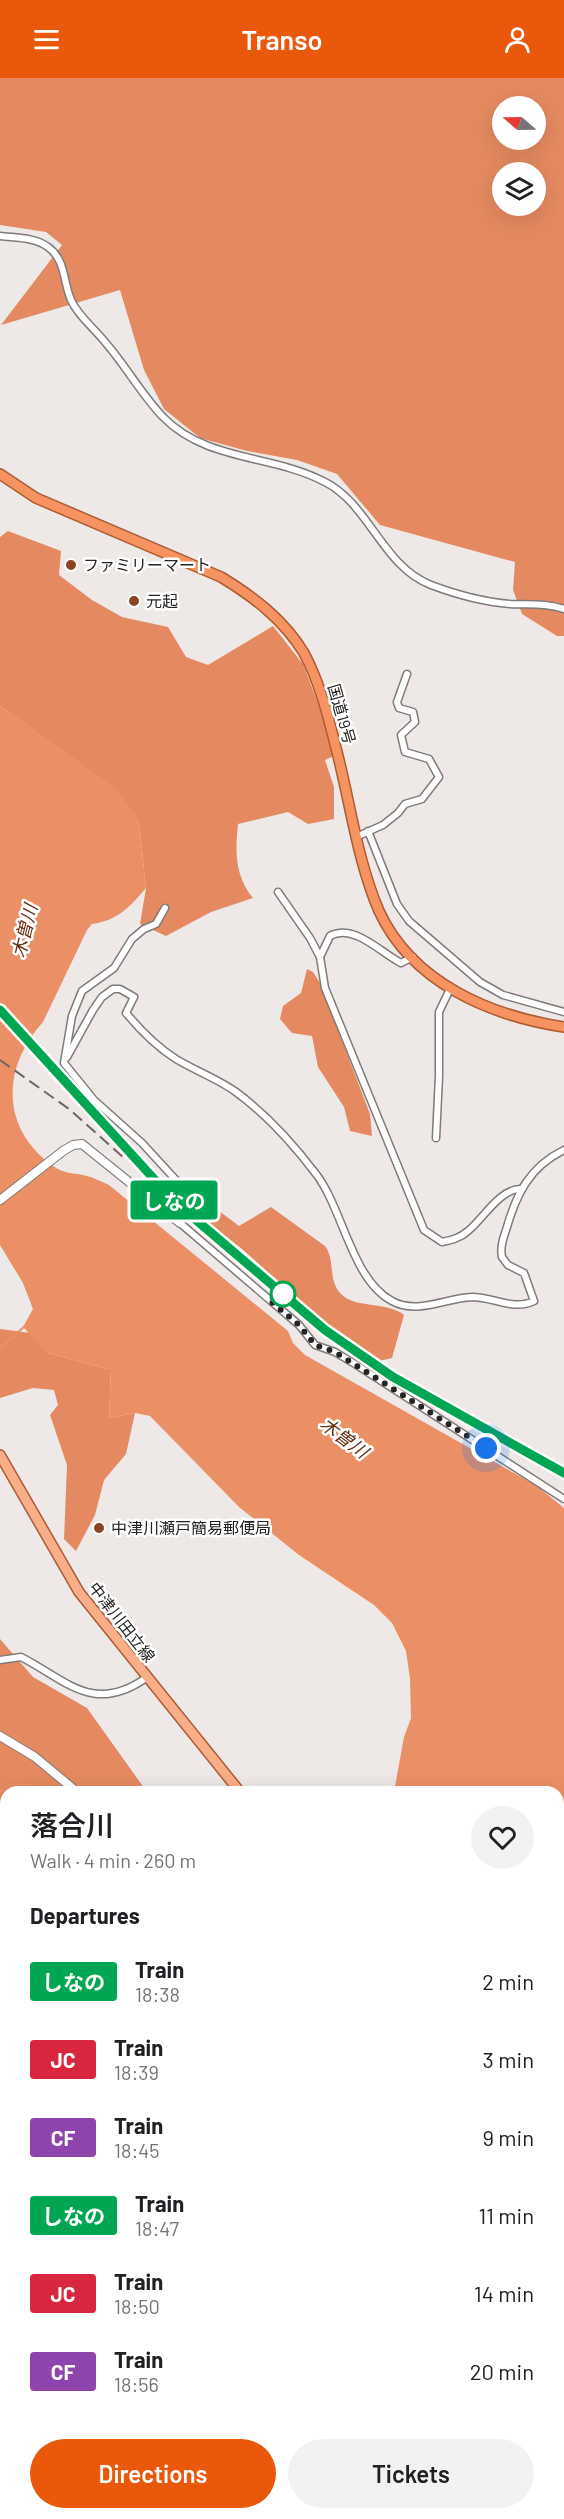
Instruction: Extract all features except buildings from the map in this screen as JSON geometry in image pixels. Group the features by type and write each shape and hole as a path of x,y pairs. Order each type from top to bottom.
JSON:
{"highway":[{"name":"国道19号","path":"0,474 36,498 221,577 243,590 280,621 303,652 321,690 356,837 379,910 397,940 450,989 501,1013 564,1027"}],"main road":[{"name":"中津川田立線","path":"0,1455 79,1592 235,1786"}],"street":[{"path":"0,236 40,243 56,256 63,268 71,300 83,318 106,343 143,394 177,430 196,441 231,454 286,467 326,482 354,506 411,574 430,585 488,600 556,606 564,609"},
{"path":"356,837 398,813 405,804 422,799 439,777 429,759 405,752 401,735 415,722 413,712 399,708 397,702 407,674"},
{"path":"368,831 397,903 409,921 480,982 524,1002 564,1012"},
{"path":"278,892 310,938 320,957 325,988 424,1230 442,1242 457,1238 468,1231 504,1196 514,1189 520,1189"},
{"path":"165,908 156,924 144,928 132,939 114,968 82,991 72,1016 64,1063 94,1100 140,1142 186,1191 180,1223"},
{"path":"320,957 330,936 344,933 368,940 384,955 401,963 413,957"},
{"path":"64,1063 102,997 113,989 129,992 134,997 126,1013 155,1044 235,1091 274,1128 317,1175 332,1202 364,1274 378,1293 402,1305 426,1305 473,1297 522,1306 534,1301 524,1273 508,1265 501,1252 520,1189 554,1155 564,1150"},
{"path":"436,1138 439,1012 450,989"},
{"path":"0,1200 73,1144 88,1148 299,1325 315,1345 335,1352 564,1499"},
{"path":"0,1660 21,1657 75,1690 88,1693 128,1689 146,1678"},
{"path":"0,1736 35,1756 69,1786"}],"shaded area":[{"path":"0,78 564,78 564,636 557,636 522,614 513,590 515,562 380,525 337,474 297,460 247,451 200,438 164,409 144,370 120,290 1,325 62,245 46,232 0,225"},
{"path":"8,531 61,551 59,575 92,600 122,617 168,627 186,657 208,665 273,626 303,664 321,711 334,756 325,760 334,787 334,819 308,824 288,812 238,824 238,863 243,881 253,898 211,912 166,936 140,924 146,888 139,822 117,790 0,706 0,537"},
{"path":"307,969 313,972 320,983 370,1114 372,1136 350,1131 344,1107 318,1067 312,1036 292,1033 280,1019 283,1006 301,993"},
{"path":"194,1192 239,1226 271,1207 325,1246 330,1258 334,1282 341,1294 355,1302 389,1308 404,1315 392,1358 379,1361 317,1316 242,1249 195,1212 189,1202"},
{"path":"0,1329 31,1333 48,1353 111,1370 109,1418 135,1413 126,1454 104,1480 95,1515 76,1551 64,1539 67,1465 50,1415 58,1405 54,1390 33,1388 0,1398"},
{"path":"0,1639 33,1677 87,1708 143,1786 0,1786"}],"water":[{"name":"木曽川","path":"0,706 118,790 139,822 146,888 123,912 109,920 92,924 87,930 43,1022 29,1040 19,1059 14,1079 13,1099 16,1118 25,1136 38,1153 56,1168 90,1177 109,1185 288,1331 293,1343 305,1355 537,1486 564,1508 564,1786 395,1786 404,1737 411,1718 410,1679 406,1651 392,1623 374,1605 299,1555 239,1507 150,1416 135,1413 109,1418 111,1370 48,1353 23,1327 33,1309 23,1283 0,1245"}],"waterway":[{"path":"0,1348 25,1326"}],"railway":[{"path":"0,1010 175,1202 325,1330 393,1377 564,1473"},
{"path":"0,1060 69,1109 123,1157"}],"train":[{"name":"しなの","path":"0,1010 175,1202 325,1330 358,1355 393,1377 564,1473"}],"place":[{"name":"ファミリーマート","path":"71,565"},
{"name":"元起","path":"134,601"},
{"name":"中津川瀬戸簡易郵便局","path":"99,1528"}],"route":[{"path":"283,1294 268,1299 299,1325 315,1345 335,1352 486,1448"}]}
